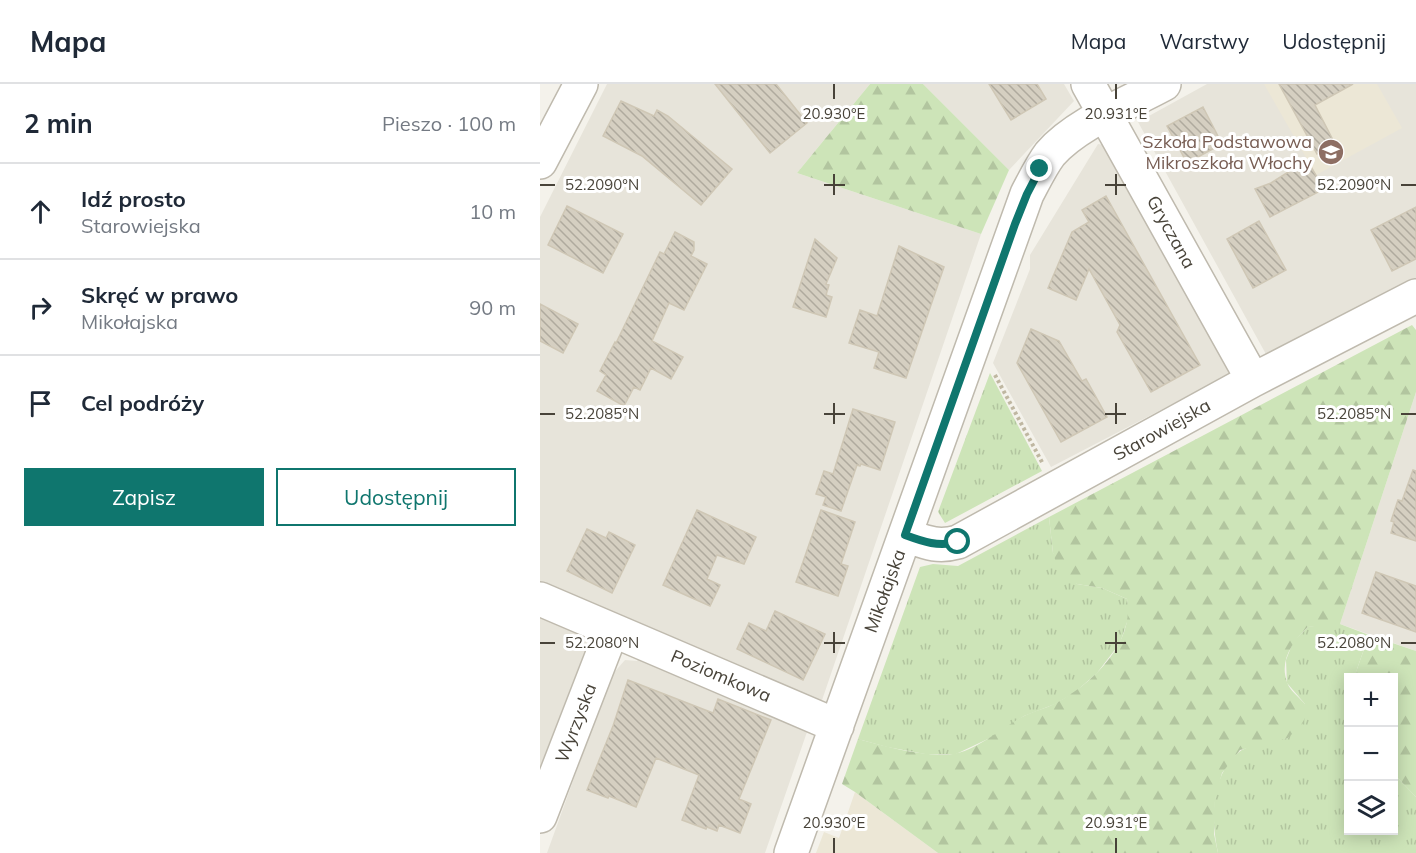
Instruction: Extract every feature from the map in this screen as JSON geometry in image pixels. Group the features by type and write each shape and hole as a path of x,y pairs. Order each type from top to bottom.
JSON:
{"street":[{"path":"540,162 581,84"},
{"name":"Gryczana","path":"1088,84 1253,380"},
{"name":"Mikołajska","path":"791,853 1027,194 1050,155 1080,129 1164,84"},
{"name":"Starowiejska","path":"905,535 929,544 945,546 958,542 1253,380 1416,296"},
{"name":"Poziomkowa","path":"540,599 837,726"},
{"name":"Wyrzyska","path":"540,816 612,630"}],"path":[{"path":"991,369 1044,466"}],"shaded area":[{"path":"607,84 870,84 797,173 981,234 819,709 540,581 540,217"},
{"path":"923,84 1064,84 1074,101 1009,170"},
{"path":"1207,84 1416,84 1416,278 1267,356 1138,122"},
{"name":"Szkoła Podstawowa Mikroszkoła Włochy","path":"1264,84 1377,84 1402,128 1316,175"},
{"path":"1098,144 1104,145 1230,374 1051,467 993,363 1030,269 1030,255"},
{"path":"1416,392 1416,651 1340,624"},
{"path":"540,616 590,638 540,767"},
{"path":"640,655 803,727 807,732 765,853 547,853 611,676 625,660 637,661"},
{"path":"855,792 938,853 816,853 824,832 839,838"}],"green space":[{"path":"870,84 923,84 1009,170 981,234 797,173"},
{"path":"1412,325 1416,330 1416,392 1340,624 1308,627 1297,638 1286,659 1285,674 1288,685 1305,704 1304,722 1288,738 1240,750 1222,773 1215,800 1214,834 1218,853 938,853 842,784 858,739 917,753 941,755 961,752 979,744 1022,717 1070,695 1108,660 1118,646 1124,631 1128,615 1127,599 1102,588 1077,584 1060,575 1053,553 1049,517"},
{"path":"990,373 1042,471 945,523 938,512"},
{"path":"1049,517 1053,553 1077,584 1102,588 1127,599 1130,613 1120,643 1097,673 1074,693 1055,704 1024,716 992,737 956,754 925,754 858,739 920,567 933,564 958,566"},
{"path":"1340,624 1369,635 1356,673 1344,673 1344,835 1398,835 1398,778 1416,797 1416,853 1218,853 1214,813 1222,773 1229,762 1243,749 1288,738 1305,704 1287,683 1286,660 1293,642 1308,627"},
{"path":"1369,635 1416,651 1416,797 1398,778 1398,673 1356,673"}],"building":[{"path":"715,84 776,84 807,123 770,153"},
{"path":"989,84 1037,84 1046,99 1011,120"},
{"path":"1279,84 1353,84 1315,105 1335,144 1317,154"},
{"path":"621,101 654,116 657,110 668,116 732,169 701,205 642,156 603,136"},
{"path":"1203,107 1222,144 1187,163 1167,126"},
{"path":"1307,160 1324,189 1270,217 1255,189 1271,183"},
{"path":"1106,196 1200,365 1151,392 1117,332 1120,325 1089,269 1076,300 1048,288 1072,232 1089,222 1082,210"},
{"path":"567,206 623,234 603,273 548,245"},
{"path":"1416,207 1416,259 1392,271 1371,230"},
{"path":"1259,221 1286,270 1253,288 1227,239"},
{"path":"675,232 694,242 691,256 707,264 684,310 669,303 652,341 683,357 671,379 651,368 640,390 634,387 624,406 597,391 606,375 600,371 660,252 664,254"},
{"path":"815,239 837,258 826,284 829,285 826,295 832,297 826,317 793,307"},
{"path":"899,246 944,267 906,378 874,368 879,352 849,343 860,310 877,316"},
{"path":"540,304 578,324 563,353 540,341"},
{"path":"1031,329 1059,341 1082,381 1086,379 1107,417 1061,442 1017,363"},
{"path":"853,409 895,422 880,470 861,464 857,465 841,511 823,505 826,497 816,494 824,471 833,474"},
{"path":"1413,470 1416,471 1416,541 1391,533 1394,522 1391,521 1398,500 1402,501"},
{"path":"697,510 756,537 744,564 717,555 707,579 720,585 710,606 663,585"},
{"path":"821,510 855,522 841,564 848,566 838,596 796,582"},
{"path":"587,529 606,538 609,532 635,545 612,593 567,571"},
{"path":"1376,572 1416,586 1416,632 1362,613"},
{"path":"775,611 825,634 803,680 737,649 749,623 766,631"},
{"path":"628,680 713,713 718,699 771,720 739,799 751,804 740,833 719,825 717,831 707,827 706,829 682,820 699,775 656,758 636,807 587,790 613,726"}],"place":[{"name":"Szkoła Podstawowa Mikroszkoła Włochy","path":"1331,152"}],"route":[{"path":"958,542 945,546 929,544 905,535 1015,224 1040,169"}]}
